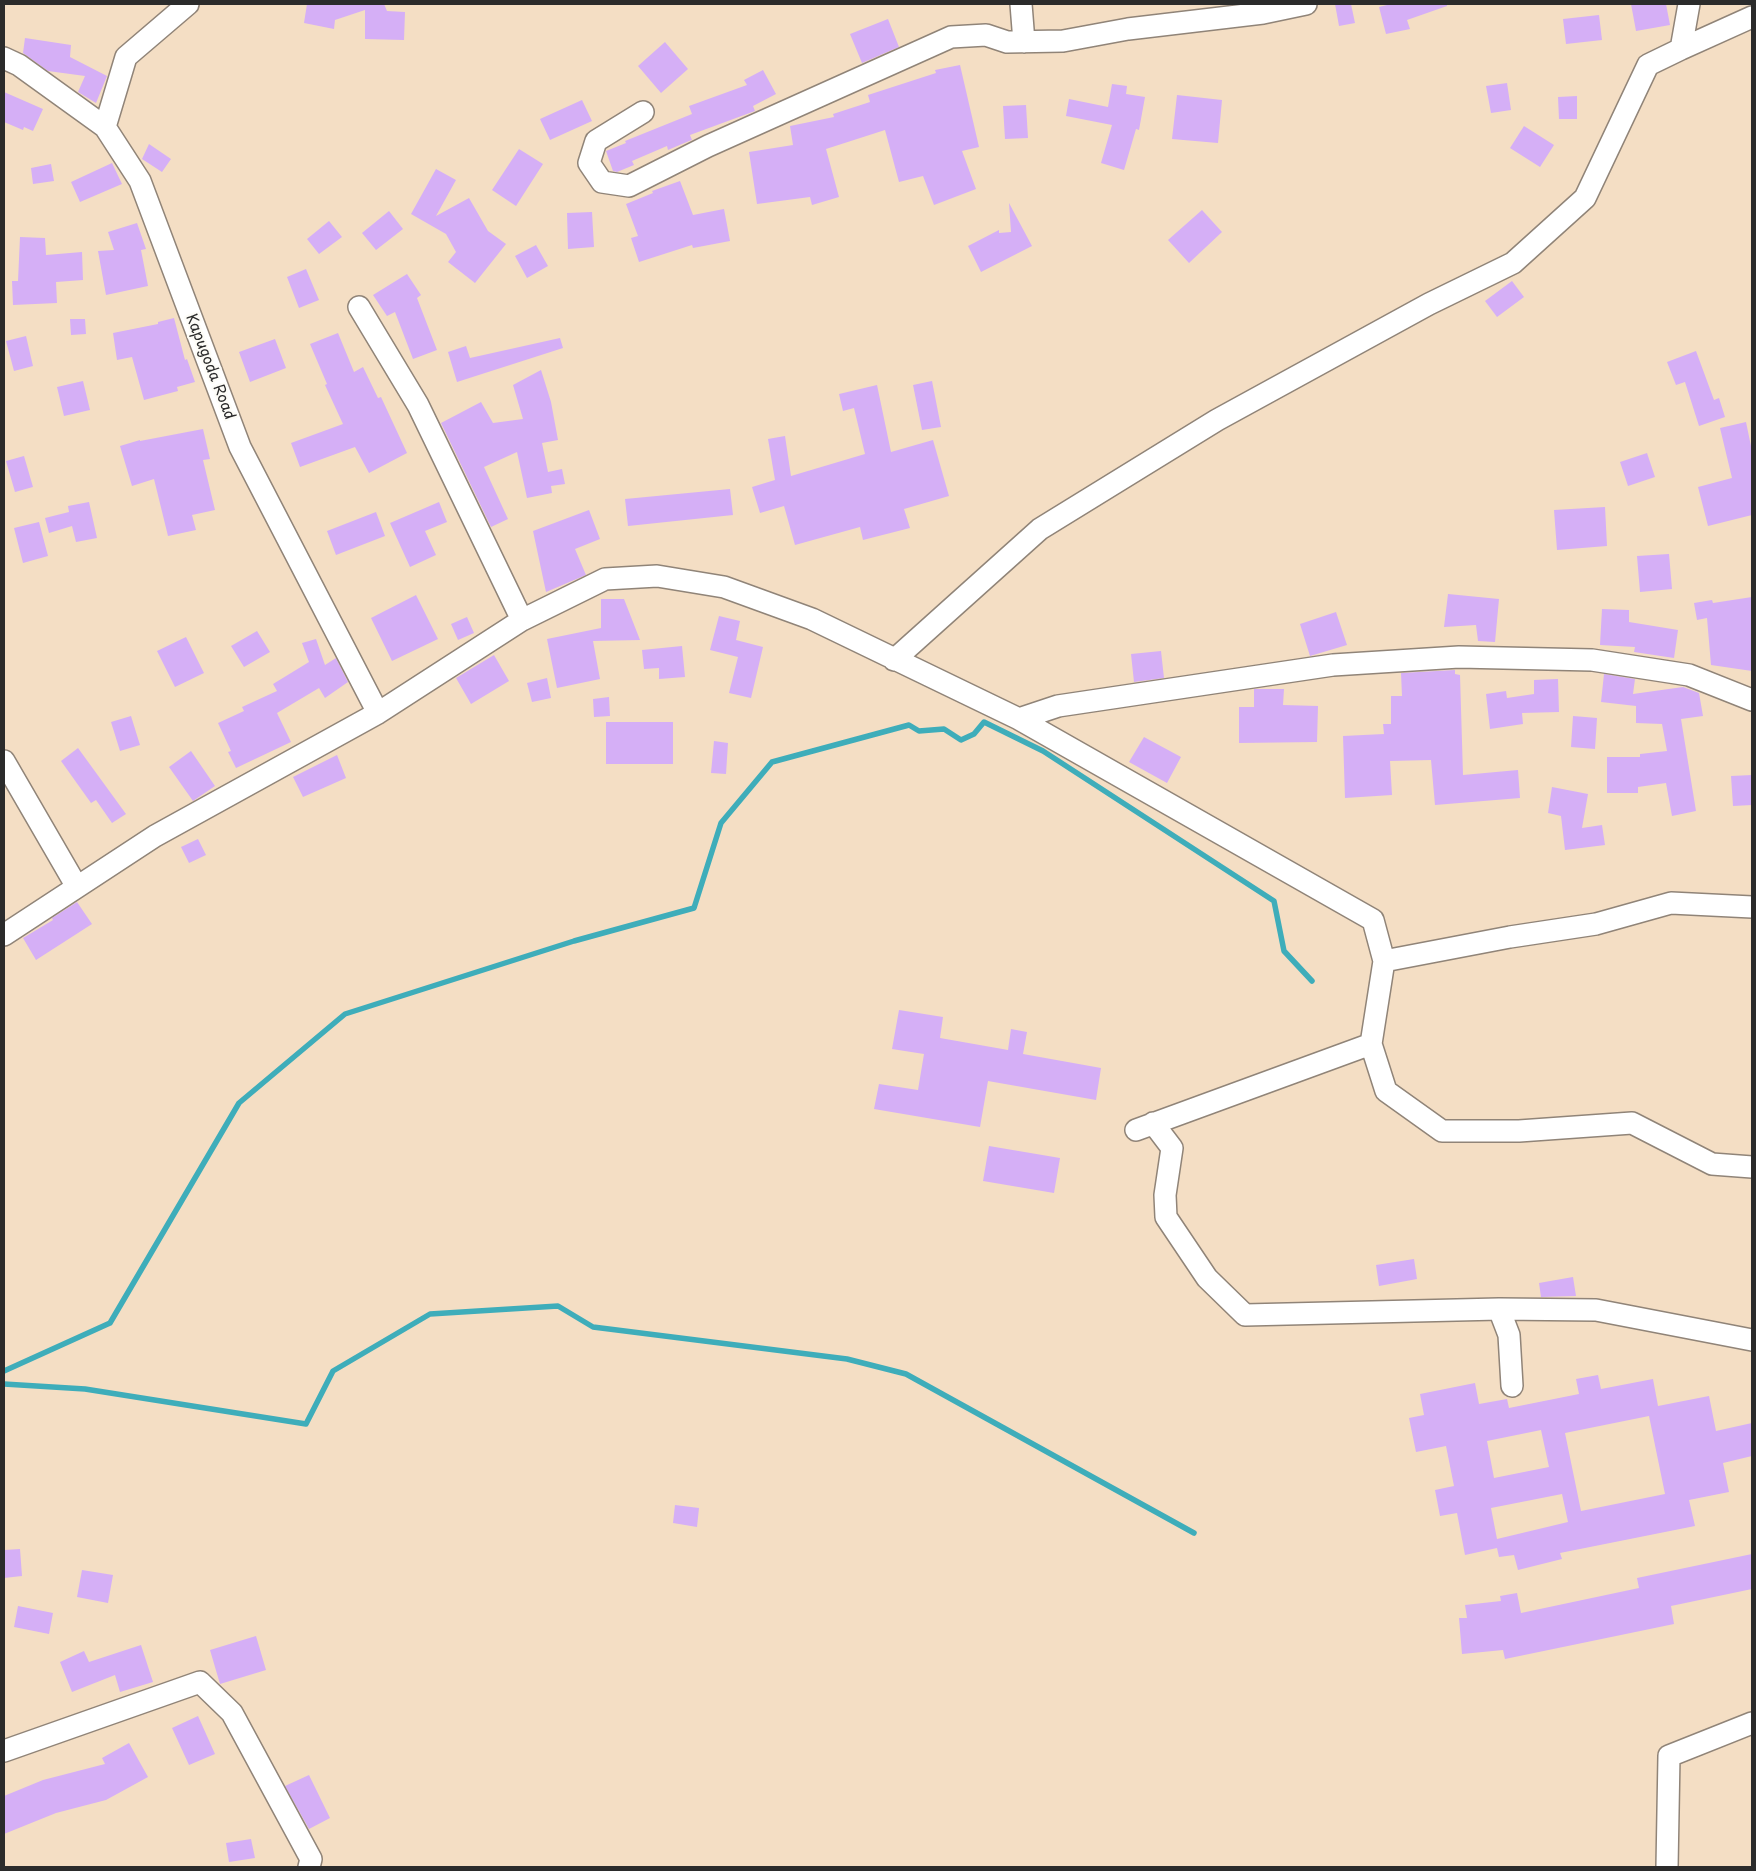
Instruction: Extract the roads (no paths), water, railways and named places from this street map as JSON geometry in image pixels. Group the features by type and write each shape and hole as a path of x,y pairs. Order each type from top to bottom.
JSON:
{"street":[{"path":"105,127 126,57 188,4"},
{"path":"1021,4 1024,42"},
{"path":"644,112 596,141 589,163 602,182 629,186 708,146 951,37 986,35 1007,42 1063,41 1128,28 1264,12 1306,4"},
{"path":"1681,49 1689,4"},
{"path":"894,660 1040,529 1226,416 1429,304 1513,263 1585,198 1648,65 1752,17"},
{"name":"Kapugoda Road","path":"4,58 19,65 105,127 140,180 240,447 378,713"},
{"path":"359,307 418,405 522,620"},
{"path":"4,935 155,836 378,713 522,620 604,579 657,576 724,587 812,619 1019,719 1373,920 1384,961 1371,1044 1386,1091 1442,1130 1520,1130 1632,1123 1712,1164 1752,1167"},
{"path":"1019,719 1058,706 1333,665 1458,657 1592,660 1689,675 1752,700"},
{"path":"4,761 76,887"},
{"path":"1384,961 1510,937 1596,924 1670,904 1752,908"},
{"path":"1371,1044 1144,1126 1172,1148 1164,1195 1166,1217 1207,1278 1245,1315 1499,1309 1596,1310 1752,1340"},
{"path":"1499,1309 1509,1335 1512,1386"},
{"path":"4,1751 200,1682 232,1713 310,1859 309,1867"},
{"path":"1667,1867 1669,1756 1752,1723"}],"waterway":[{"path":"4,1371 110,1323 239,1103 345,1014 574,941 694,908 721,823 772,762 909,725 919,731 944,729 961,740 974,734 984,722 1043,751 1274,901 1284,951 1312,981"},
{"path":"4,1384 85,1389 306,1424 333,1371 430,1314 558,1306 593,1327 847,1359 906,1374 1194,1533"}]}
